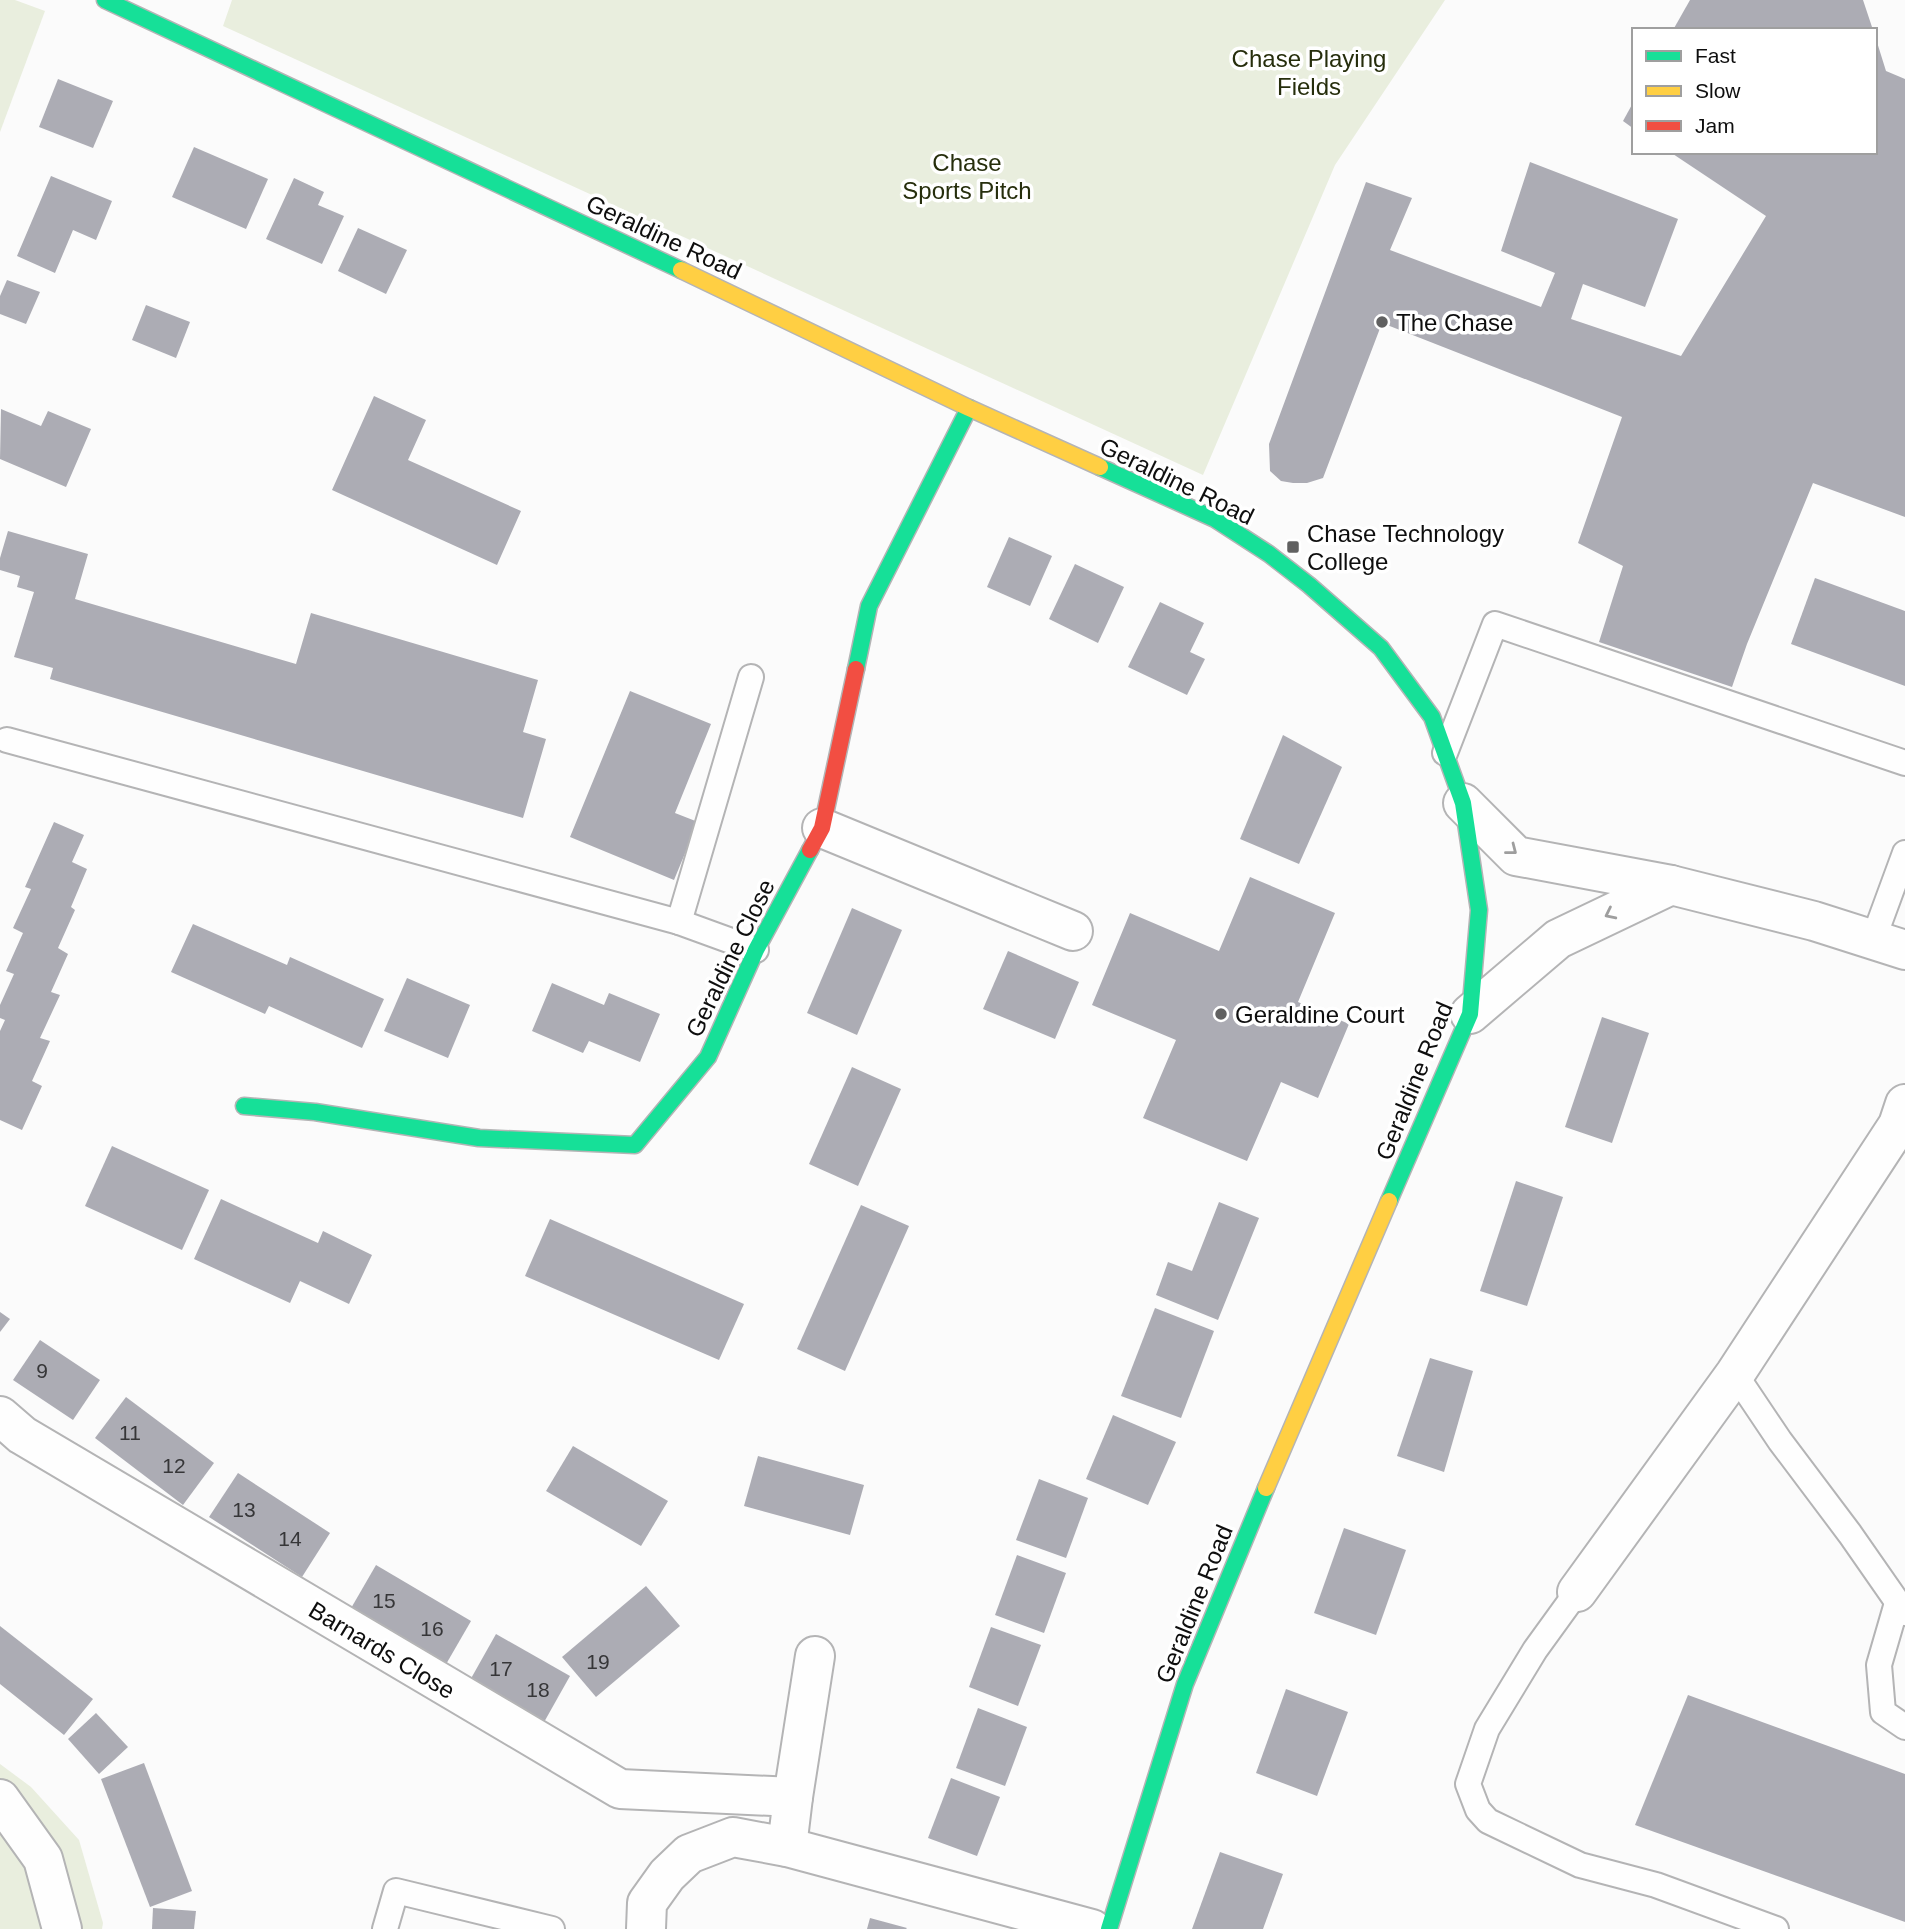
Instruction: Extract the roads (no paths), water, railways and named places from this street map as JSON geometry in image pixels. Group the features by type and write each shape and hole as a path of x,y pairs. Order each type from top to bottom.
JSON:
{"street":[{"name":"Geraldine Road","path":"105,0 741,298 969,408 1215,519 1269,554 1309,585 1381,648 1432,717 1463,803 1479,910 1470,1014 1280,1452 1185,1684 1109,1929"},
{"name":"Geraldine Close","path":"244,1106 315,1112 480,1138 635,1145 708,1057 756,950 822,828 869,606 969,408"},
{"path":"1463,803 1516,856 1671,885 1814,920 1889,945"},
{"path":"822,828 1073,931"},
{"path":"1470,1014 1558,939 1671,885"},
{"path":"1577,1592 1735,1374 1903,1119"},
{"name":"Barnards Close","path":"0,1416 22,1435 620,1789 793,1797"},
{"path":"787,1847 815,1656"},
{"path":"0,1798 43,1859 62,1929"},
{"path":"646,1929 647,1903 667,1875 690,1854 733,1838 787,1847 1092,1929"}],"lane":[{"path":"1445,752 1495,624 1905,763"},
{"path":"679,922 751,677"},
{"path":"7,740 679,922 756,950"},
{"path":"1889,945 1905,853"},
{"path":"1735,1374 1901,1608 1879,1665 1883,1712 1905,1727"},
{"path":"1577,1592 1535,1650 1487,1729 1468,1784 1478,1810 1488,1821 1580,1865 1656,1885 1776,1929"},
{"path":"385,1929 396,1891 552,1929"}],"place":[{"name":"The Chase","path":"1382,322"},
{"name":"Chase Technology College","path":"1293,547"},
{"name":"Geraldine Court","path":"1221,1014"}],"park label":[{"name":"Chase Playing Fields","path":"1309,72"},
{"name":"Chase Sports Pitch","path":"967,176"}]}
